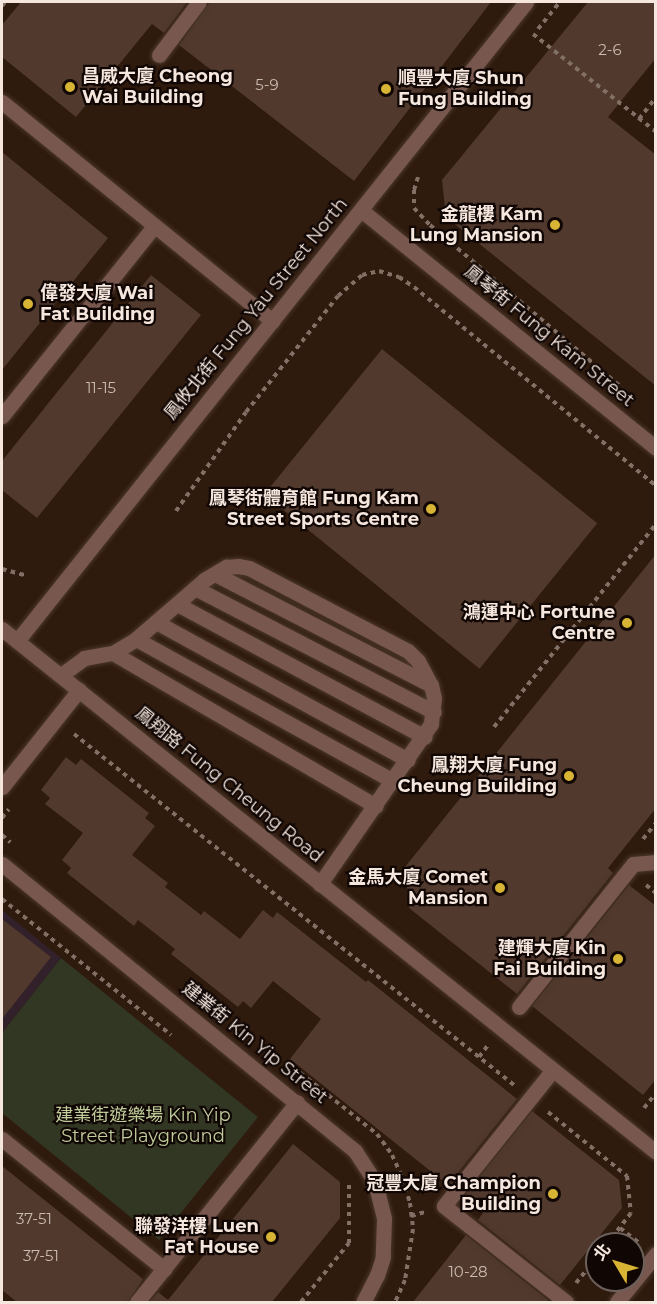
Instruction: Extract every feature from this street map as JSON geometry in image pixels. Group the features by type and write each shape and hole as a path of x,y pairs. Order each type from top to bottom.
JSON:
{"street":[{"path":"159,55 199,2"},
{"name":"鳳攸北街 Fung Yau Street North","path":"17,641 526,2"},
{"path":"2,102 272,321"},
{"name":"鳳琴街 Fung Kam Street","path":"361,210 656,448"},
{"path":"2,416 154,226"},
{"path":"61,675 84,658 113,653 136,639 195,588 226,567 249,568 408,651 422,666 431,685 434,712 425,737 320,884"},
{"path":"215,574 431,685"},
{"path":"195,588 434,712"},
{"path":"177,604 425,737"},
{"path":"156,622 408,760"},
{"name":"鳳翔路 Fung Cheung Road","path":"2,629 656,1152"},
{"path":"136,639 393,781"},
{"path":"113,653 376,806"},
{"path":"2,787 79,690"},
{"path":"519,1007 633,864 656,862"},
{"name":"建業街 Kin Yip Street","path":"2,864 355,1150 375,1182 381,1200 385,1238 377,1275 363,1302"},
{"path":"552,1071 444,1206 566,1302"},
{"path":"137,1302 297,1102"},
{"path":"2,1139 164,1269"},
{"path":"617,1302 656,1254"}],"path":[{"path":"2,6 5,2"},
{"path":"526,43 560,2"},
{"path":"533,34 656,132"},
{"path":"639,119 656,97"},
{"path":"419,174 414,190 414,208 430,225 621,387"},
{"path":"176,511 246,412 338,296 362,275 379,271 399,276 414,287 656,486"},
{"path":"494,727 656,524"},
{"path":"2,568 24,575"},
{"path":"71,731 627,1176 631,1213 616,1232"},
{"path":"2,818 15,801"},
{"path":"2,899 178,1041"},
{"path":"644,1108 656,1093"},
{"path":"301,1302 349,1243 348,1177"}],"shaded area":[{"path":"2,910 61,958 2,1033"}],"green space":[{"name":"建業街遊樂場 Kin Yip Street Playground","path":"61,958 258,1117 159,1240 2,1113 2,1033"}],"building":[{"name":"昌威大廈 Cheong Wai Building","path":"21,2 187,2 164,33 152,24 76,117 2,57 2,25"},
{"path":"491,2 354,181 179,45 209,3"},
{"name":"金龍樓 Kam Lung Mansion","path":"588,2 656,2 656,58 608,117 656,155 656,386 446,217 442,180"},
{"name":"偉發大廈 Wai Fat Building","path":"2,152 108,238 2,370"},
{"path":"151,275 201,315 37,518 2,490 2,461"},
{"name":"鳳琴街體育館 Fung Kam Street Sports Centre","path":"382,349 597,523 480,669 264,494"},
{"path":"656,554 656,808 608,868 613,873 517,994 409,908 405,867"},
{"path":"66,757 76,765 81,759 149,813 145,818 155,826 132,855 168,883 165,887 201,915 204,911 240,939 263,910 273,918 277,912 366,982 368,980 517,1099 448,1185 290,1059 321,1019 273,981 251,1008 243,1001 238,1007 171,954 175,949 138,920 134,926 67,873 71,868 62,860 83,833 45,804 50,798 41,790"},
{"name":"建輝大廈 Kin Fai Building","path":"629,885 656,906 656,1079 643,1095 532,1006"},
{"path":"2,919 51,957 2,1019"},
{"name":"冠豐大廈 Champion Building","path":"532,1111 619,1180 622,1208 603,1232 585,1232 585,1254 560,1285 478,1220 483,1213 463,1197"},
{"name":"聯發洋樓 Luen Fat House","path":"293,1144 340,1182 340,1218 272,1302 149,1302 158,1292 168,1300"},
{"path":"2,1166 143,1279 128,1302 17,1302 2,1290"},
{"path":"466,1235 548,1300 547,1302 413,1302"}],"place":[{"name":"昌威大廈 Cheong Wai Building","path":"70,87"},
{"name":"順豐大廈 Shun Fung Building","path":"386,89"},
{"name":"金龍樓 Kam Lung Mansion","path":"555,225"},
{"name":"偉發大廈 Wai Fat Building","path":"28,304"},
{"name":"鳳琴街體育館 Fung Kam Street Sports Centre","path":"431,509"},
{"name":"鴻運中心 Fortune Centre","path":"627,623"},
{"name":"鳳翔大廈 Fung Cheung Building","path":"569,776"},
{"name":"金馬大廈 Comet Mansion","path":"500,888"},
{"name":"建輝大廈 Kin Fai Building","path":"618,959"},
{"name":"冠豐大廈 Champion Building","path":"553,1194"},
{"name":"聯發洋樓 Luen Fat House","path":"271,1237"}]}
